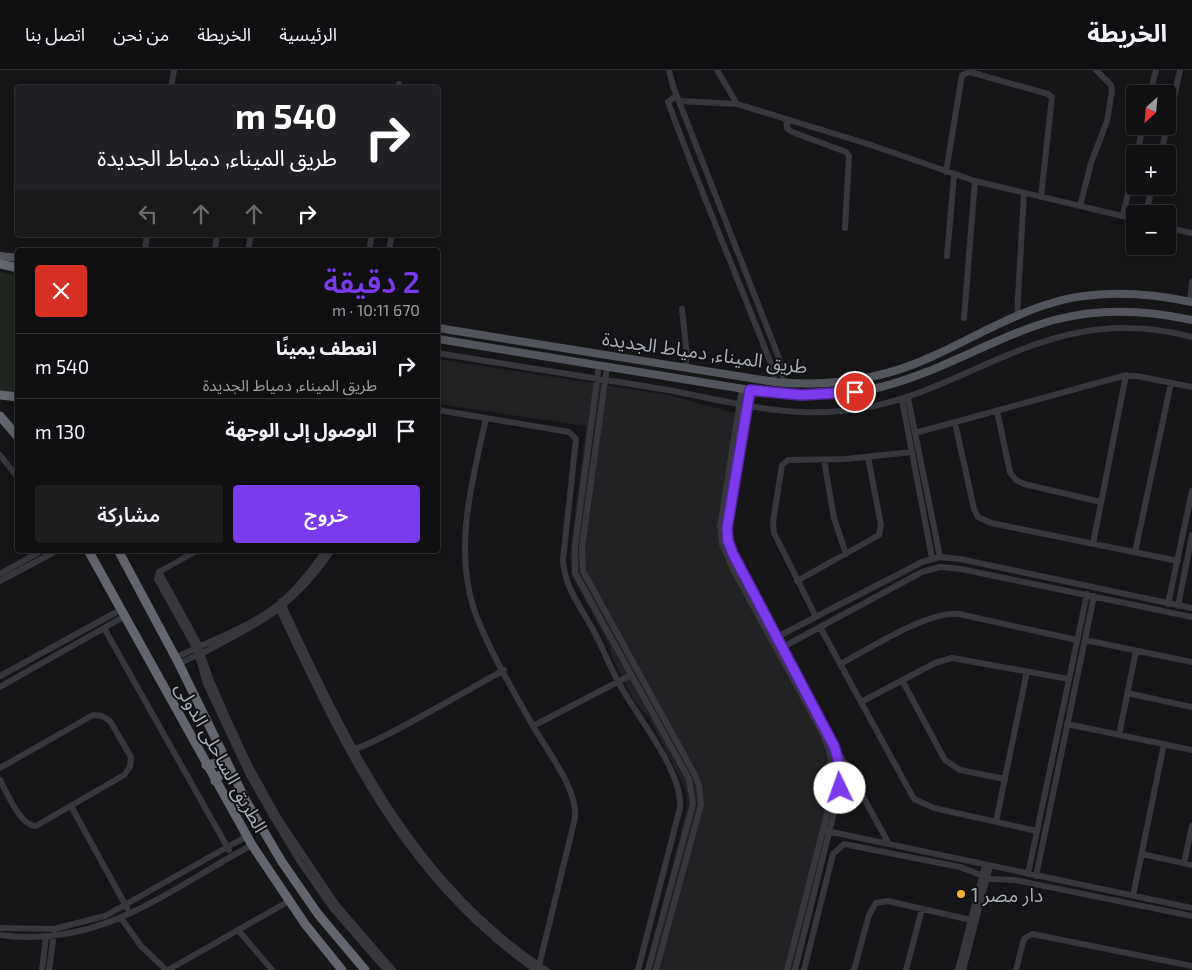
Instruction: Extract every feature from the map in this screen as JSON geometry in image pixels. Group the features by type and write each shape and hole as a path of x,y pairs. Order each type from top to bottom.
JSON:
{"highway":[{"path":"0,264 15,267"},
{"path":"0,395 15,397"},
{"path":"0,416 15,434"},
{"name":"الطريق الساحلى الدولى","path":"90,553 252,845 289,902 342,970"},
{"name":"الطريق الساحلى الدولى","path":"120,553 177,661 231,772 299,888 365,970"},
{"path":"206,765 218,763 224,756"},
{"path":"215,781 223,773 231,772"}],"main road":[{"path":"0,256 15,258"},
{"name":"طريق الميناء, دمياط الجديدة","path":"440,328 775,382 828,384 881,375 930,358 1017,316 1046,305 1088,296 1152,295 1191,302"},
{"name":"طريق الميناء, دمياط الجديدة","path":"440,339 746,389 801,395 828,395 881,387 925,372 1034,327 1073,316 1132,311 1192,320"},
{"path":"535,355 539,349 537,344"},
{"path":"546,357 544,351 547,345"}],"street":[{"path":"172,85 174,70"},
{"path":"669,70 678,98 774,344 784,383"},
{"path":"717,70 737,104"},
{"path":"1080,206 1091,163 1107,121 1112,92 1111,85 1096,70"},
{"path":"1152,85 1156,70"},
{"path":"1176,87 1180,70"},
{"path":"946,172 962,76 970,72 1048,94 1052,97 1041,197"},
{"path":"775,382 771,364 726,245 692,167 668,102 678,98 737,104 868,144 954,175 1126,217"},
{"path":"786,119 787,128 792,132 846,152 850,158 844,228"},
{"path":"830,146 833,134"},
{"path":"947,256 954,175"},
{"path":"964,318 975,181"},
{"path":"1017,316 1024,193"},
{"path":"1123,216 1128,195"},
{"path":"1176,230 1192,233"},
{"path":"1191,302 1192,282"},
{"path":"682,310 687,356 685,367"},
{"path":"440,353 602,379 746,407 785,412 821,413 860,410 905,399 1040,344 1076,333 1109,328 1143,329 1192,337"},
{"path":"603,366 582,547 583,571 695,775 701,795 699,815 687,852 656,970"},
{"path":"915,434 1126,375 1192,387"},
{"path":"1093,544 1126,375"},
{"path":"602,379 582,490 574,564 578,582 689,779 693,795 691,812 675,862 648,970"},
{"path":"1136,552 1171,383"},
{"path":"746,389 739,405 721,536 726,552 759,610 777,637 888,844"},
{"path":"746,389 746,407 727,534 730,548 829,749 832,762 833,789 827,831 794,970"},
{"path":"905,399 915,434 940,557"},
{"path":"905,399 912,452 932,558"},
{"path":"440,410 570,432 575,436 577,443 563,560 564,573 568,585 602,645 617,679 658,746 678,786 681,800 638,970"},
{"path":"997,411 1010,472 1016,480 1024,484 1101,502"},
{"path":"486,418 468,505 466,563 475,611 533,726 573,795 576,811 537,968"},
{"path":"956,423 974,509 982,520 1178,561"},
{"path":"816,617 777,541 773,528 782,466 788,460 824,460 912,452"},
{"path":"0,455 15,474"},
{"path":"797,581 873,540 880,532 881,525 868,457"},
{"path":"824,460 833,512 846,554"},
{"path":"1168,604 1192,491"},
{"path":"1178,606 1189,565 1192,535"},
{"path":"0,574 38,553"},
{"path":"0,581 52,553"},
{"path":"193,553 159,572 157,579 199,651 242,752 284,827 336,904 393,970"},
{"path":"280,606 324,553"},
{"path":"177,661 199,651 280,606 299,592 330,553"},
{"path":"777,637 932,558 940,557 960,559 1192,608"},
{"path":"782,647 922,572 940,567 961,569 1192,617"},
{"path":"1036,876 1067,724 1090,595"},
{"path":"280,606 350,749 412,844 482,920 537,968 546,970"},
{"path":"0,687 104,628 123,612"},
{"path":"0,676 123,612"},
{"path":"840,664 929,618 947,613 1192,662"},
{"path":"820,626 914,799 929,807 1037,831"},
{"path":"104,628 232,856"},
{"path":"1028,874 1069,679 1081,640"},
{"path":"199,651 206,684 238,754 285,838 333,909 386,970"},
{"path":"1119,735 1136,651"},
{"path":"861,702 940,660 952,658 1069,679"},
{"path":"350,749 504,670"},
{"path":"996,822 1027,671"},
{"path":"533,726 629,673"},
{"path":"902,680 939,753 945,760 960,770 1005,778"},
{"path":"1127,693 1192,707"},
{"path":"0,768 93,715 106,718 131,757 130,767 124,775 41,824 31,826 24,821 0,780"},
{"path":"1067,724 1192,750"},
{"path":"1133,896 1164,744"},
{"path":"787,970 840,788 838,759 834,746"},
{"path":"71,806 130,914"},
{"path":"1184,863 1192,826"},
{"path":"827,831 1192,908"},
{"path":"0,928 51,930 94,920 126,906 247,836"},
{"path":"804,970 833,854 839,846 849,844 971,870 985,877 1015,880 1192,916"},
{"path":"0,935 54,938 86,931 130,914 252,845"},
{"path":"1142,854 1192,864"},
{"path":"962,969 988,866"},
{"path":"962,969 970,920 985,877"},
{"path":"854,970 869,915 874,905 883,901 970,920"},
{"path":"121,918 141,946 167,970 289,902"},
{"path":"906,970 922,909"},
{"path":"49,970 54,938 51,930"},
{"path":"42,970 46,938 51,930"},
{"path":"239,930 272,970"},
{"path":"1016,970 1022,942 1024,938 1032,934 1192,966"}],"shaded area":[{"path":"0,272 15,275 15,394 0,391"},
{"path":"440,359 668,395 742,415 724,528 726,542 833,750 837,777 833,804 792,970 646,970 687,808 686,790 649,718 634,701 612,657 608,643 572,576 570,554 586,426 440,404"}],"place":[{"name":"دار مصر 1","path":"961,894"}],"route":[{"path":"840,788 838,759 828,732 730,548 727,528 750,390 801,395 855,392"}]}
